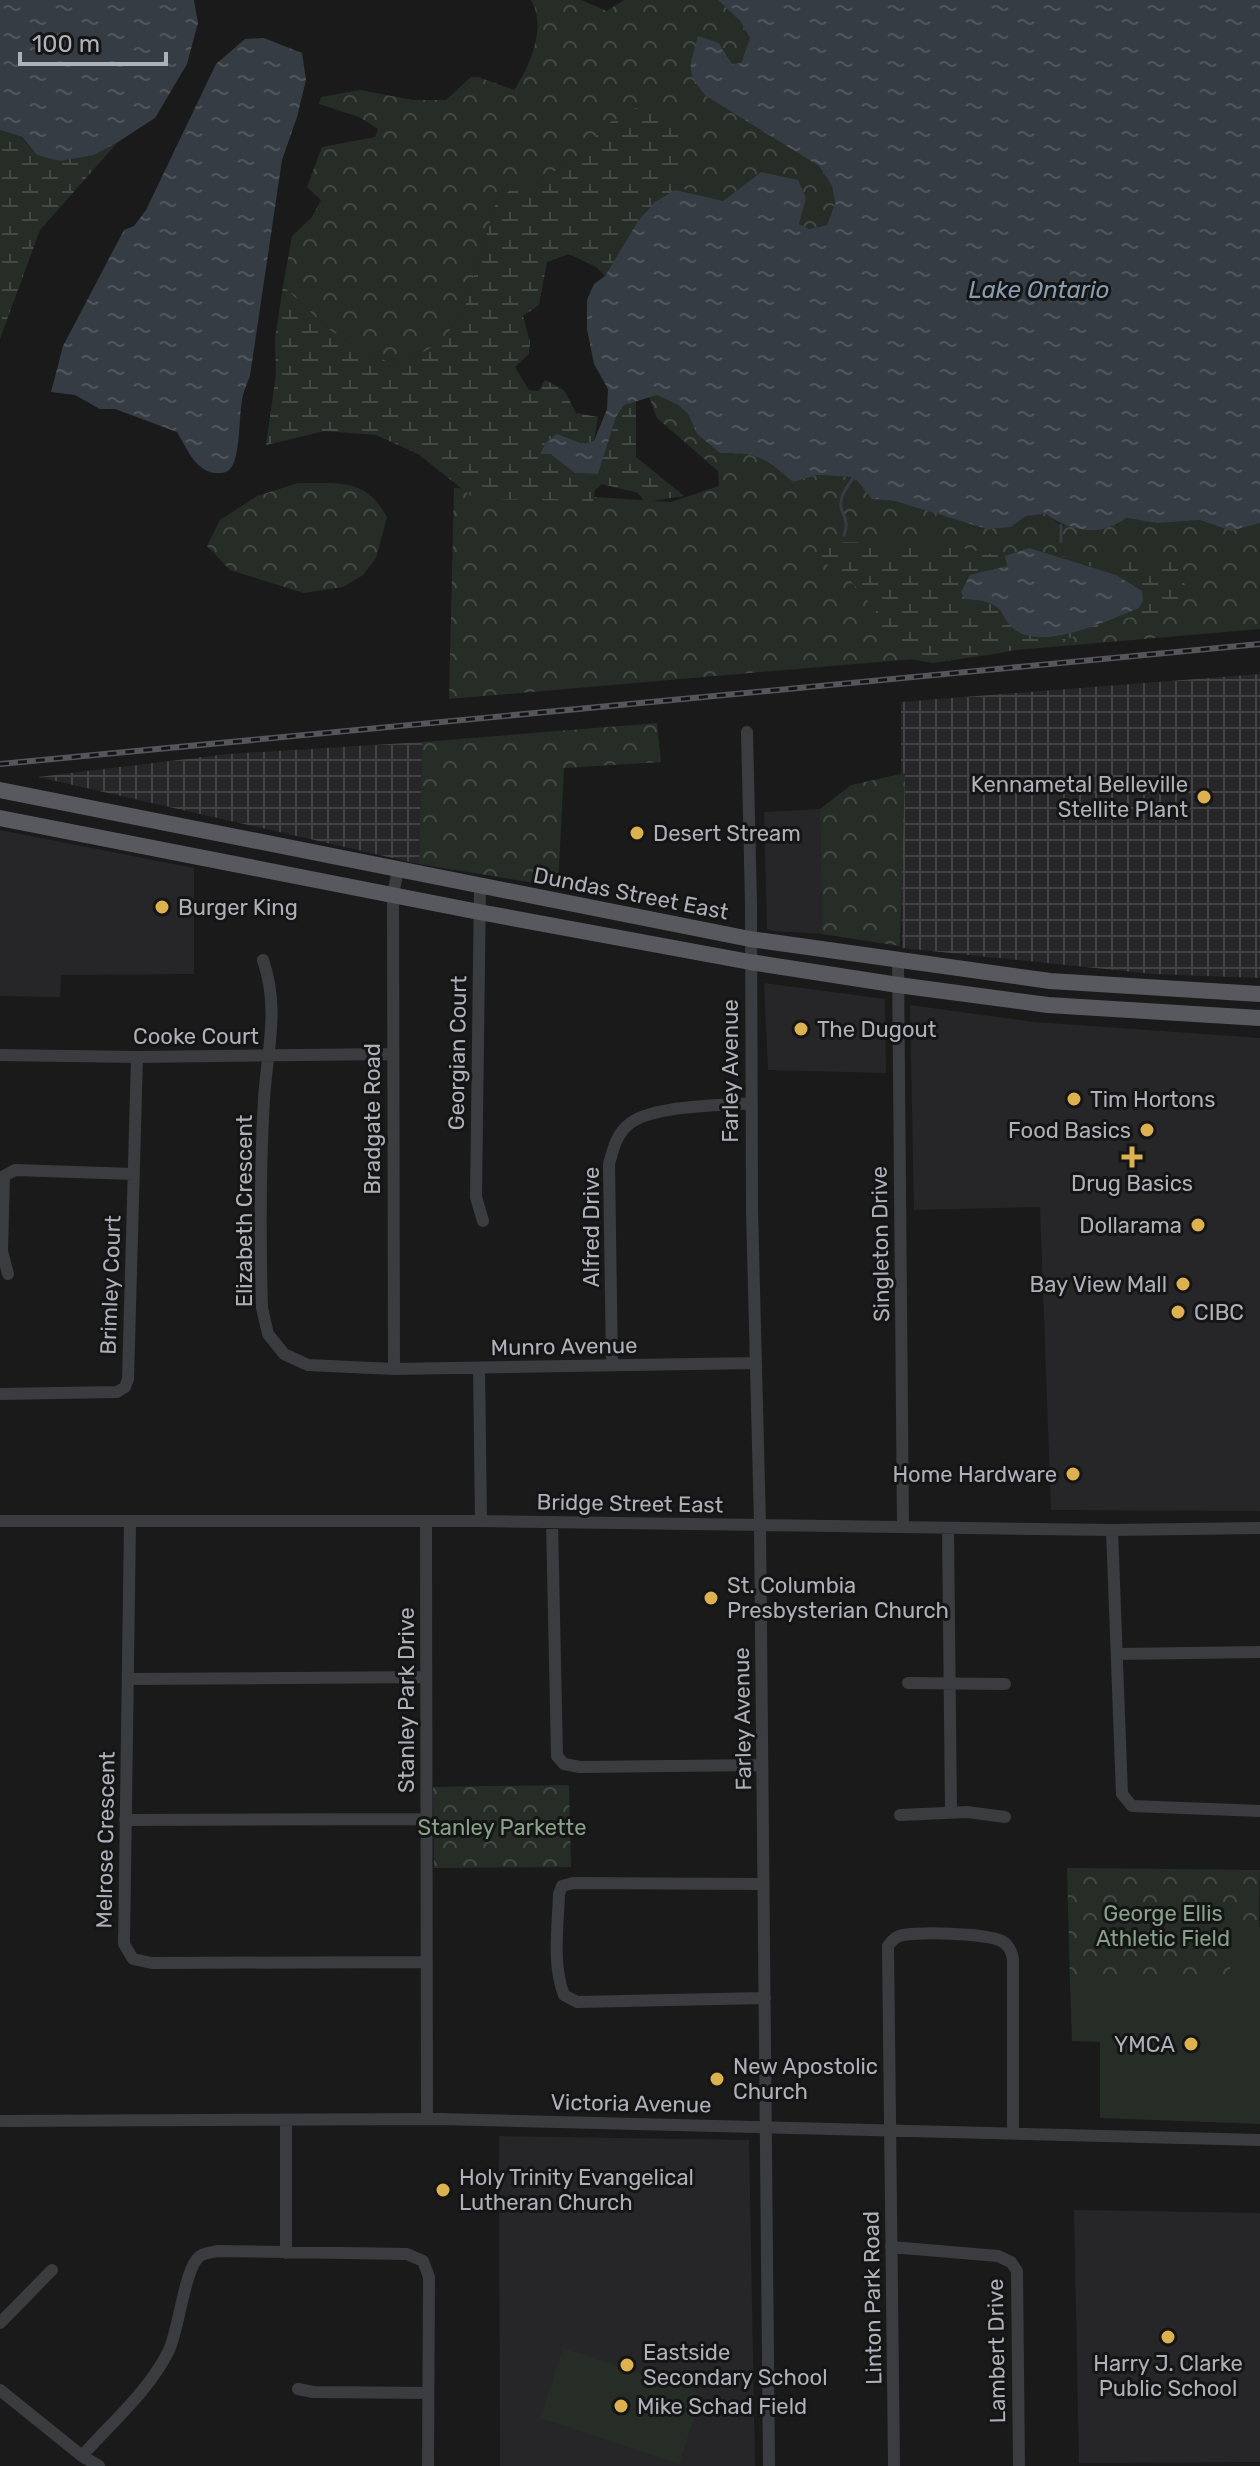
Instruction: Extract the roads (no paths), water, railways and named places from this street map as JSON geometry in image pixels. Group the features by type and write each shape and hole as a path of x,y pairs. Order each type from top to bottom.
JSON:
{"main road":[{"name":"Dundas Street East","path":"0,790 750,939 1050,981 1260,994"},
{"path":"58,829 62,803"},
{"name":"Dundas Street East","path":"0,818 750,962 1063,1006 1260,1018"},
{"path":"192,856 195,829"},
{"path":"681,950 685,927"}],"street":[{"name":"Farley Avenue","path":"747,732 760,1524 769,2466"},
{"name":"Bradgate Road","path":"394,1369 393,894 398,870"},
{"name":"Georgian Court","path":"480,885 476,1197 483,1221"},
{"name":"Elizabeth Crescent","path":"263,960 273,994 264,1099 261,1277 262,1308 268,1334 284,1354 308,1365 394,1369 479,1368"},
{"name":"Singleton Drive","path":"898,961 903,1527"},
{"name":"Cooke Court","path":"0,1055 392,1054"},
{"name":"Brimley Court","path":"0,1394 117,1392 125,1387 128,1379 137,1057"},
{"name":"Alfred Drive","path":"612,1364 609,1164 615,1142 628,1124 648,1113 751,1103"},
{"path":"8,1274 2,1251 4,1176 15,1170 134,1174"},
{"name":"Munro Avenue","path":"481,1521 479,1368 755,1363"},
{"name":"Bridge Street East","path":"0,1521 481,1521 1112,1530 1260,1528"},
{"name":"Melrose Crescent","path":"130,1522 124,1944 133,1959 152,1963 427,1962"},
{"name":"Stanley Park Drive","path":"426,1522 427,2119"},
{"path":"552,1522 557,1756 564,1764 580,1767 762,1765"},
{"path":"948,1528 951,1812"},
{"path":"1112,1530 1122,1794 1126,1802 1132,1806 1260,1811"},
{"path":"1117,1654 1260,1652"},
{"path":"128,1679 426,1677"},
{"path":"908,1683 1005,1684"},
{"path":"900,1815 951,1812 1005,1817"},
{"path":"125,1820 426,1819"},
{"path":"763,1884 573,1883 562,1886 559,1894 557,1958 558,1979 564,1995 577,2002 765,1998"},
{"name":"Linton Park Road","path":"894,2466 888,1946 893,1938 903,1935 955,1935 1001,1940 1010,1948 1013,1959 1013,2132"},
{"name":"Victoria Avenue","path":"0,2121 427,2119 1260,2140"},
{"path":"286,2121 286,2253"},
{"name":"Lambert Drive","path":"891,2247 998,2256 1011,2262 1017,2271 1019,2466"},
{"path":"82,2456 151,2379 168,2351 179,2323 189,2271 200,2256 218,2251 407,2254 423,2261 429,2277 428,2466"},
{"path":"0,2323 52,2270"},
{"path":"298,2389 313,2392 427,2393"},
{"path":"0,2390 82,2456 99,2466"}],"water":[{"path":"0,0 194,0 198,23 187,64 155,118 94,155 60,161 37,155 22,137 0,130"},
{"name":"Lake Ontario","path":"718,0 1260,0 1260,523 1231,531 1200,520 1157,523 1126,518 1106,528 1085,530 1065,525 1046,514 1026,516 1011,527 987,529 895,501 872,499 854,477 818,475 793,482 760,458 720,453 697,434 688,414 678,405 657,395 624,405 616,417 598,474 575,473 550,454 540,454 546,442 557,434 583,444 594,441 607,409 608,389 594,364 587,329 587,300 594,284 605,276 638,221 655,202 675,190 723,201 761,172 798,180 806,198 799,224 809,229 827,225 835,203 832,186 819,166 706,96 694,80 691,62 698,36 719,43 732,64 741,63 750,38 740,21"},
{"path":"264,38 302,53 306,80 282,160 250,376 242,400 236,455 229,470 214,473 196,463 177,432 115,409 100,409 75,395 51,392 63,346 124,230 134,226 146,210 216,64 245,39"},
{"path":"1029,548 1116,575 1142,591 1143,601 1139,608 1076,632 1041,637 1014,629 999,609 991,604 964,599 961,592 970,575 1007,566 1005,556"}],"waterway":[{"path":"844,535 846,521 842,498 854,477"},
{"path":"1061,525 1061,542"}],"railway":[{"path":"0,764 1260,644"}],"place":[{"name":"Kennametal Belleville Stellite Plant","path":"1204,797"},
{"name":"Desert Stream","path":"637,833"},
{"name":"Burger King","path":"162,907"},
{"name":"The Dugout","path":"801,1029"},
{"name":"Tim Hortons","path":"1074,1099"},
{"name":"Food Basics","path":"1147,1130"},
{"name":"Drug Basics","path":"1132,1157"},
{"name":"Dollarama","path":"1198,1225"},
{"name":"Bay View Mall","path":"1183,1284"},
{"name":"CIBC","path":"1178,1312"},
{"name":"Home Hardware","path":"1073,1474"},
{"name":"St. Columbia Presbysterian Church","path":"711,1598"},
{"name":"YMCA","path":"1191,2044"},
{"name":"New Apostolic Church","path":"717,2079"},
{"name":"Holy Trinity Evangelical Lutheran Church","path":"443,2190"},
{"name":"Harry J. Clarke Public School","path":"1168,2337"},
{"name":"Eastside Secondary School","path":"627,2365"},
{"name":"Mike Schad Field","path":"621,2406"}],"park label":[{"name":"Stanley Parkette","path":"502,1827"},
{"name":"George Ellis Athletic Field","path":"1163,1926"}]}
